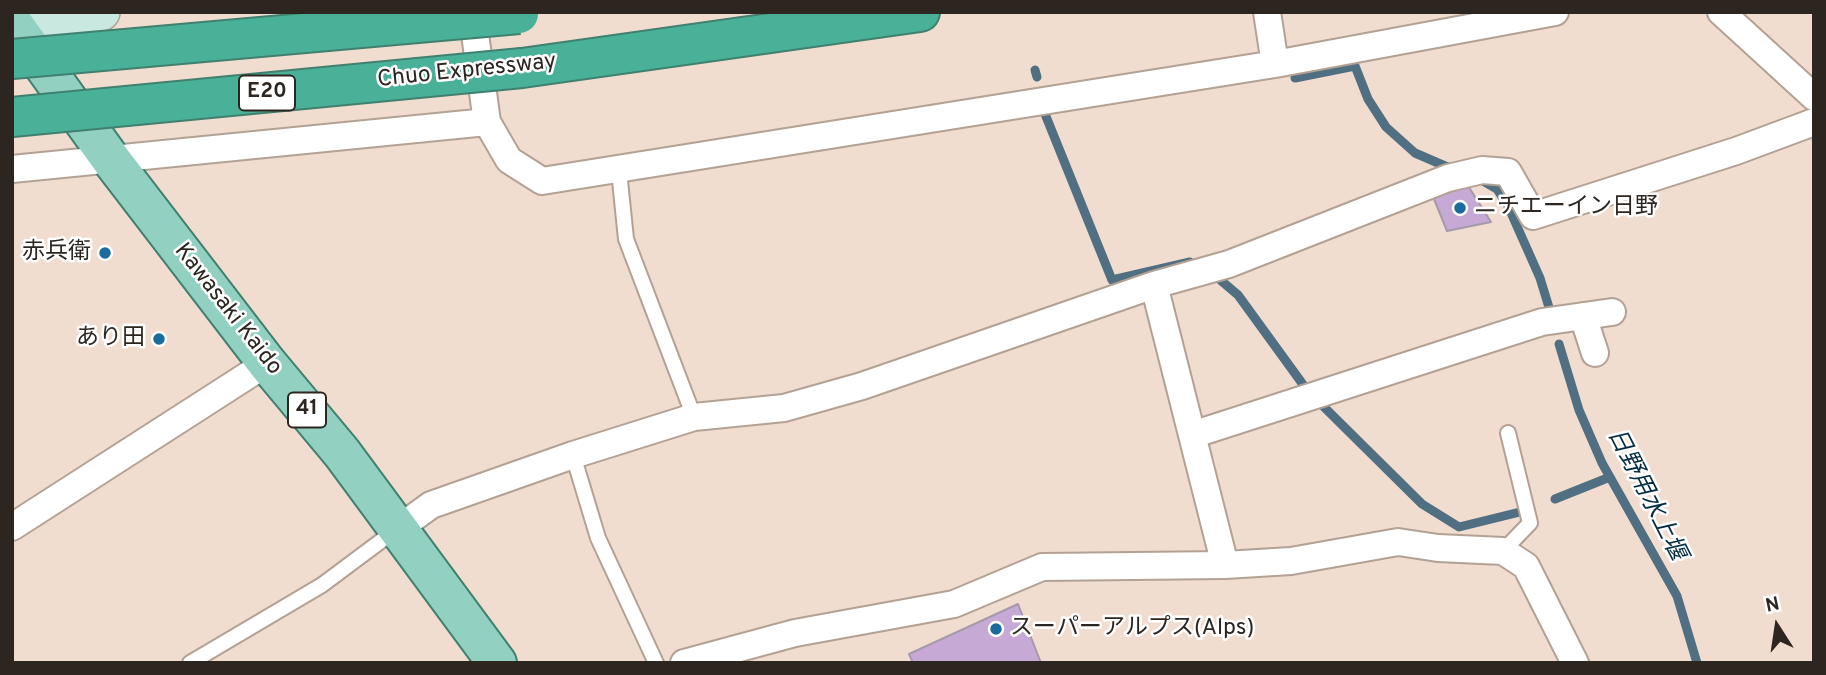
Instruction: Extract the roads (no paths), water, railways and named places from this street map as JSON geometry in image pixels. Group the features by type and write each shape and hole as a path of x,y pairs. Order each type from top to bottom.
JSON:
{"highway":[{"name":"Chuo Expressway","path":"12,117 522,68 920,12"},
{"path":"12,59 526,13"}],"main road":[{"name":"Kawasaki Kaido","path":"12,23 267,363 342,453 497,663"}],"street":[{"path":"12,23 101,12"},
{"path":"472,12 487,122 509,160 542,181 619,171 1275,64 1555,12"},
{"path":"1267,12 1275,64"},
{"path":"1721,12 1814,97"},
{"path":"12,169 487,122"},
{"path":"398,529 431,505 573,455 694,417 784,408 862,386 1154,285 1229,264 1448,178 1482,170 1508,172 1533,216 1814,122"},
{"path":"1154,285 1225,565"},
{"path":"1192,435 1542,322 1612,312"},
{"path":"1583,316 1594,353"},
{"path":"12,527 267,363"},
{"path":"684,663 795,632 954,604 1042,566 1225,565 1291,561 1398,541 1438,548 1503,551 1526,566 1575,663"}],"lane":[{"path":"619,171 626,239 694,417"},
{"path":"1503,551 1530,523 1508,433"},
{"path":"573,455 598,538 656,663"},
{"path":"190,663 322,585 373,544 398,529"}],"waterway":[{"name":"日野用水上堰","path":"1295,78 1355,66 1368,99 1386,127 1415,153 1452,169"},
{"path":"1035,70 1037,77"},
{"path":"1043,109 1112,280 1190,262"},
{"name":"日野用水上堰","path":"1478,178 1497,189 1508,206 1540,278 1551,314"},
{"path":"1218,278 1238,295 1307,390"},
{"name":"日野用水上堰","path":"1559,344 1579,410 1602,463 1677,596 1697,663"},
{"path":"1322,405 1422,504 1459,527 1520,512"},
{"path":"1555,499 1610,477"}],"place":[{"name":"ニチエーイン日野","path":"1460,208"},
{"name":"赤兵衛","path":"105,253"},
{"name":"あり田","path":"159,339"},
{"name":"スーパーアルプス(Alps)","path":"996,629"}]}
